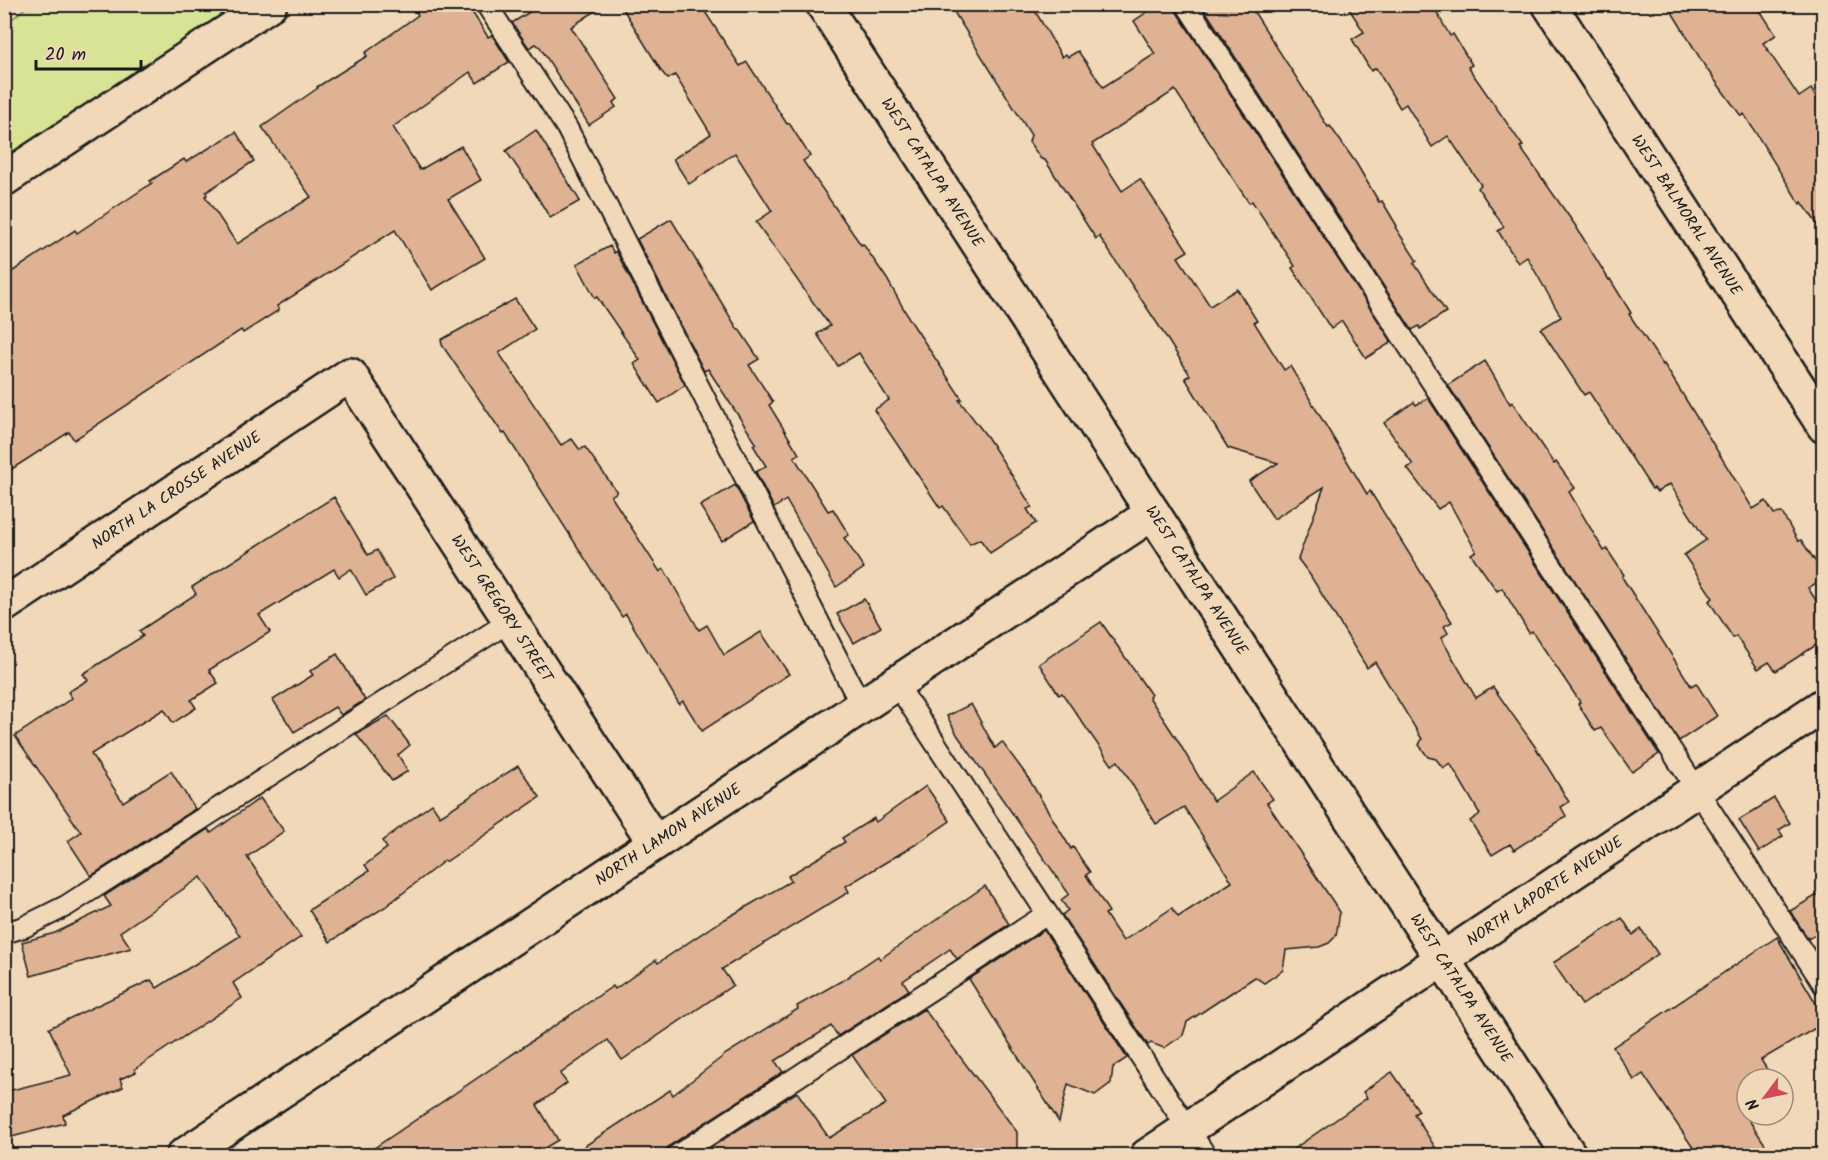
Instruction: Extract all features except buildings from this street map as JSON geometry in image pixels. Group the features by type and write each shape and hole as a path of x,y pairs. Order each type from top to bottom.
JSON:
{"street":[{"path":"4,179 270,4"},
{"name":"WEST CATALPA AVENUE","path":"823,4 1570,1155"},
{"name":"WEST BALMORAL AVENUE","path":"1549,4 1824,426"},
{"name":"NORTH LA CROSSE AVENUE","path":"4,605 350,375"},
{"name":"WEST GREGORY STREET","path":"350,375 655,843"},
{"name":"NORTH LAMON AVENUE","path":"183,1155 1153,513"},
{"name":"NORTH LAPORTE AVENUE","path":"1147,1155 1824,705"}],"lane":[{"path":"486,4 567,128 861,705"},
{"path":"1186,4 1824,985"},
{"path":"4,933 24,927 66,906 510,621"},
{"path":"896,683 1206,1155"},
{"path":"676,1155 1047,914"}],"green space":[{"path":"29,5 236,5 5,160 4,26"}]}
